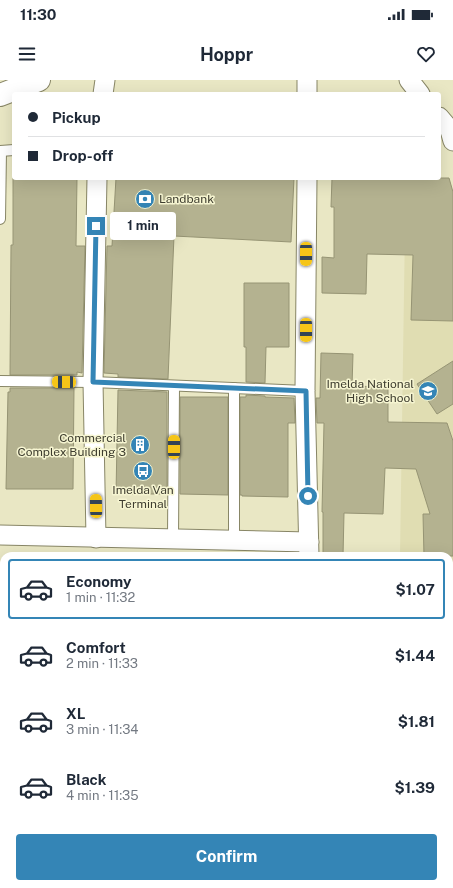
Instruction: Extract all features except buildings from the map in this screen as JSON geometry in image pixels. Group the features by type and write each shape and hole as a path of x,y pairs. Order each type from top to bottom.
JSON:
{"highway":[{"path":"0,95 39,80"}],"street":[{"path":"103,92 105,80"},
{"path":"307,92 308,80"},
{"path":"409,80 418,92"},
{"path":"441,119 450,130 453,141"},
{"path":"96,538 93,382 97,180"},
{"path":"0,535 234,540 309,549 306,391 307,180"}],"lane":[{"path":"0,219 0,151 12,150"},
{"path":"0,381 93,382 306,391"},
{"path":"173,539 174,386"},
{"path":"234,388 234,540"}],"shaded area":[{"name":"Imelda National High School","path":"453,212 453,552 400,552 405,227"}],"place":[{"name":"Landbank","path":"145,199"},
{"name":"Imelda National High School","path":"428,391"},
{"name":"Commercial Complex Building 3","path":"140,445"},
{"name":"Imelda Van Terminal","path":"143,471"}],"route":[{"path":"96,226 93,382 306,391 308,496"}]}
